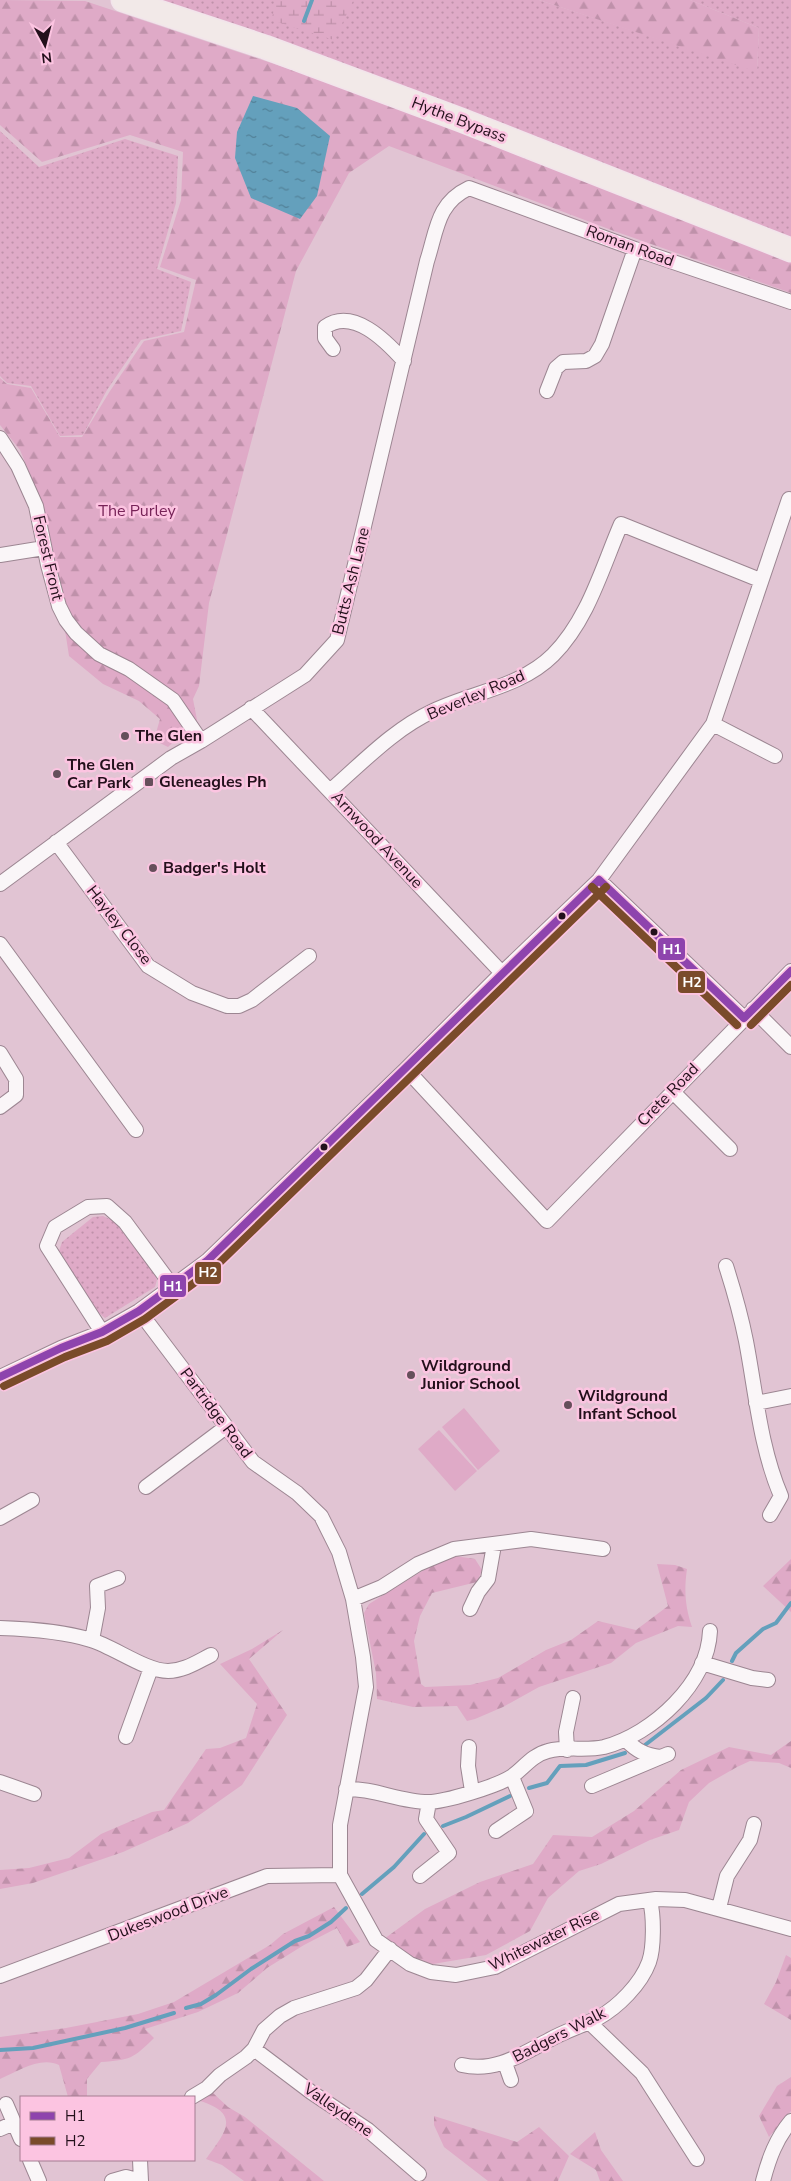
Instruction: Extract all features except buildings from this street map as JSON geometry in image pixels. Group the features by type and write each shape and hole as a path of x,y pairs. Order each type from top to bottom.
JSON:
{"main road":[{"name":"Hythe Bypass","path":"123,0 274,50 461,120 791,250"}],"street":[{"name":"Roman Road","path":"470,188 635,249 791,302"},
{"name":"Butts Ash Lane","path":"0,884 171,758 201,741 305,674 338,640 427,261 442,211 457,193 470,188"},
{"path":"547,391 556,368 563,362 586,361 595,356 635,249"},
{"path":"333,349 325,338 325,328 334,321 349,322 367,328 385,340 404,361"},
{"name":"Forest Front","path":"0,438 18,466 36,506 44,548 59,606 76,633 99,654 129,669 173,700 201,741"},
{"path":"0,1377 61,1348 102,1332 139,1311 174,1287 223,1246 406,1070 502,973 599,880 713,724 760,580 789,499"},
{"name":"Beverley Road","path":"331,790 403,729 433,710 524,677 553,655 582,616 621,524 760,580"},
{"path":"0,554 44,548"},
{"name":"Arnwood Avenue","path":"252,708 502,973"},
{"path":"713,724 775,756"},
{"name":"Hayley Close","path":"56,842 148,966 192,993 227,1006 239,1006 252,1000 309,956"},
{"path":"599,880 749,1013 791,1047"},
{"path":"0,944 136,1130"},
{"name":"Crete Road","path":"406,1070 547,1221 791,971"},
{"path":"0,1053 16,1079 16,1095 0,1107"},
{"path":"672,1091 730,1149"},
{"path":"102,1332 47,1246 55,1227 88,1207 107,1206 125,1222 174,1287"},
{"path":"726,1266 746,1341 756,1403 768,1456 781,1496 770,1515"},
{"name":"Partridge Road","path":"139,1311 254,1462 297,1493 321,1516 339,1552 353,1599 366,1687 340,1825 340,1876"},
{"path":"756,1403 791,1396"},
{"path":"146,1487 226,1427"},
{"path":"0,1518 32,1500"},
{"path":"353,1599 382,1586 418,1564 454,1549 531,1539 603,1549"},
{"path":"470,1609 478,1592 488,1579 494,1545"},
{"path":"92,1640 98,1608 97,1586 118,1578"},
{"path":"0,1628 22,1628 92,1640 151,1668 167,1671 183,1669 211,1655"},
{"path":"346,1789 362,1788 429,1802 472,1792 512,1777 525,1764 547,1751 602,1747 626,1740 674,1704 690,1686 709,1644 710,1631"},
{"path":"702,1663 752,1678 768,1680"},
{"path":"126,1737 151,1668"},
{"path":"566,1750 566,1732 573,1698"},
{"path":"592,1786 664,1756 648,1756 636,1750 626,1740"},
{"path":"469,1747 468,1766 472,1792"},
{"path":"496,1831 526,1811 512,1777"},
{"path":"0,1782 34,1794"},
{"path":"420,1876 449,1853 426,1819 429,1802"},
{"path":"719,1908 728,1876 750,1840 754,1824"},
{"name":"Dukeswood Drive","path":"0,1976 267,1876 340,1876"},
{"name":"Whitewater Rise","path":"340,1876 376,1940 410,1964 431,1972 456,1975 495,1967 619,1904 656,1899 685,1900 791,1929"},
{"name":"Badgers Walk","path":"462,2065 475,2066 505,2063 565,2030 589,2022 604,2014 632,1990 648,1964 652,1940 650,1901"},
{"path":"194,2096 208,2088 220,2075 254,2049 264,2030 287,2011 349,1992 361,1984 390,1949"},
{"path":"589,2022 642,2074 697,2159"},
{"name":"Valleydene","path":"254,2049 311,2092 368,2130 419,2174"},
{"name":"Badgers Walk","path":"505,2063 510,2080"},
{"path":"6,2104 20,2137"},
{"path":"763,2181 769,2156 781,2133 791,2121"},
{"path":"0,2128 14,2123"},
{"path":"30,2161 40,2181"},
{"path":"112,2181 126,2177 141,2181 140,2161"}],"green space":[{"name":"The Purley","path":"0,0 85,1 406,108 791,260 791,293 614,231 389,146 349,173 296,271 209,603 199,686 193,699 197,720 168,747 154,740 160,719 139,701 103,684 69,656 58,585 38,494 20,450 0,425 0,378 7,384 31,388 60,437 82,437 144,341 184,332 196,280 160,267 181,200 183,152 130,135 42,162 0,125"},
{"path":"138,0 539,0 757,71 759,28 690,0 791,0 791,245"},
{"path":"277,0 353,1 334,40 271,20"},
{"path":"539,0 690,0 759,28 757,72"},
{"path":"0,131 39,167 125,139 178,156 176,203 157,269 191,282 181,331 141,340 107,390 83,435 60,436 31,386 7,383 0,376"},
{"path":"103,1216 114,1221 155,1274 157,1280 155,1287 105,1318 95,1310 58,1254 62,1242 93,1217"},
{"path":"464,1408 500,1451 478,1470 442,1427"},
{"path":"439,1430 477,1471 455,1491 418,1449"},
{"path":"455,1556 475,1559 482,1570 477,1582 432,1593 420,1616 414,1641 421,1684 425,1687 470,1685 498,1678 546,1650 571,1640 598,1621 636,1630 668,1606 657,1564 675,1565 687,1569 686,1598 692,1627 678,1626 636,1643 611,1663 539,1687 503,1707 467,1721 457,1706 413,1707 377,1699 376,1673 364,1613 369,1604 437,1562"},
{"path":"791,1559 791,1612 763,1586"},
{"path":"283,1630 249,1659 287,1715 242,1785 188,1823 123,1852 33,1883 0,1889 0,1870 29,1868 69,1858 101,1834 152,1812 164,1810 206,1749 220,1748 246,1738 257,1704 220,1664 252,1649"},
{"path":"791,1741 791,1768 779,1763 750,1761 709,1783 689,1802 679,1830 650,1840 601,1864 579,1871 548,1898 530,1931 486,1955 433,1964 401,1958 384,1939 425,1909 480,1882 533,1864 553,1835 592,1837 634,1811 681,1770 729,1747 771,1755"},
{"path":"334,1907 360,1942 347,1947 337,1928 304,1945 267,1968 238,1993 198,2012 145,2029 154,2038 130,2057 101,2062 87,2079 87,2096 68,2096 59,2065 52,2063 44,2062 29,2066 0,2079 0,2037 66,2028 138,2014 174,2002 270,1945 283,1934"},
{"path":"786,1955 791,1958 791,2020 764,2004 776,1982"},
{"path":"791,2077 791,2111 769,2137 759,2116 777,2086"},
{"path":"213,2093 228,2107 245,2117 324,2181 244,2181 222,2165 206,2159 219,2141 226,2126 226,2118 222,2112 200,2101"},
{"path":"434,2116 517,2142 539,2127 569,2156 558,2181 488,2181 444,2147 434,2125"},
{"path":"595,2132 601,2150 623,2181 600,2181 596,2170 570,2154"}],"water":[{"path":"253,96 297,108 330,136 317,196 300,219 251,198 235,158 237,132"}],"waterway":[{"path":"304,21 312,0"},
{"path":"732,1661 736,1653 763,1629 776,1623 791,1603"},
{"path":"645,1745 706,1698 723,1680"},
{"path":"529,1788 547,1783 560,1766 586,1765 625,1753"},
{"path":"443,1826 510,1796"},
{"path":"362,1894 394,1867 424,1834"},
{"path":"186,2008 201,2004 216,1995 251,1969 295,1941 309,1936 331,1922 346,1908"},
{"path":"0,2050 33,2048 125,2028 174,2013"}],"transit line":[{"name":"H1","path":"599,880 744,1018"},
{"name":"H1","path":"0,1377 61,1348 102,1332 139,1311 207,1261 599,880"},
{"name":"H2","path":"592,887 737,1025"},
{"name":"H2","path":"4,1386 65,1357 107,1341 145,1319 213,1269 606,887"},
{"name":"H1","path":"744,1018 791,971"},
{"name":"H2","path":"751,1025 791,985"}],"place":[{"name":"The Glen","path":"125,736"},
{"name":"The Glen Car Park","path":"57,774"},
{"name":"Gleneagles Ph","path":"149,782"},
{"name":"Badger's Holt","path":"153,868"},
{"name":"Wildground Junior School","path":"411,1375"},
{"name":"Wildground Infant School","path":"568,1405"}]}
